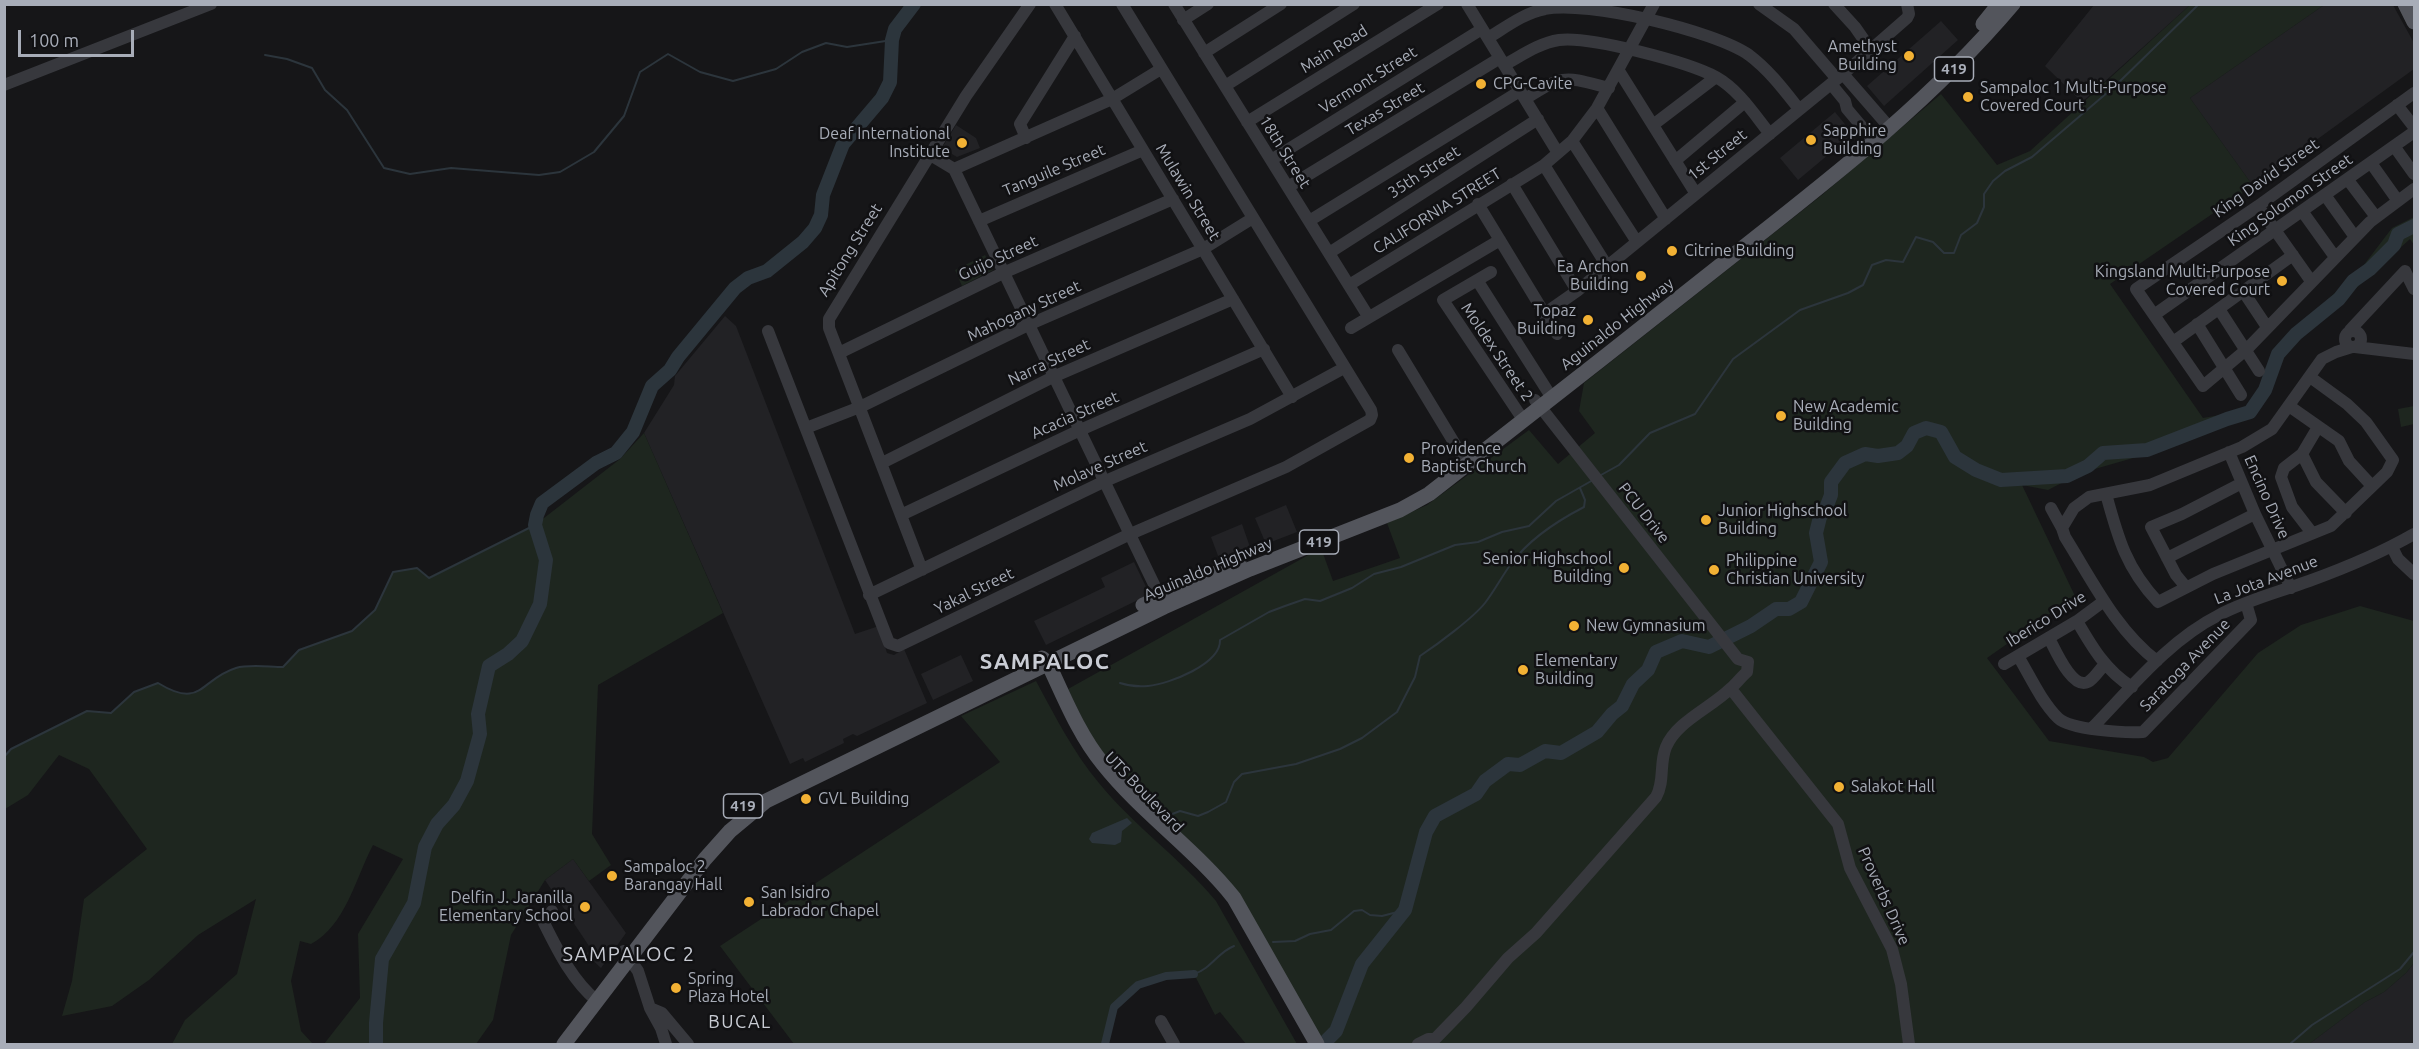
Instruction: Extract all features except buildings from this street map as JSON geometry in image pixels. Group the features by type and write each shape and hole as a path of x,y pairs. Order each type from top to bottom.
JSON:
{"main road":[{"name":"Aguinaldo Highway","path":"1979,36 1999,4"},
{"name":"Aguinaldo Highway","path":"564,1044 626,954 717,843 766,801 1161,601 1400,510 1429,494 1465,461 1871,138 1934,76 2013,4"},
{"path":"2405,4 2415,22"},
{"name":"UTS Boulevard","path":"1043,662 1101,761 1163,828 1220,880 1234,898 1308,1039"},
{"name":"Aguinaldo Highway","path":"554,1044 594,998"}],"street":[{"path":"4,85 211,4"},
{"name":"Apitong Street","path":"922,570 829,328 828,318 966,96 1030,4"},
{"name":"Mulawin Street","path":"1055,4 1292,396"},
{"path":"1122,4 1344,368"},
{"name":"18th Street","path":"1174,4 1368,316"},
{"path":"1183,20 1208,4"},
{"path":"1204,52 1281,4"},
{"path":"1225,86 1354,4"},
{"path":"1467,4 1558,153"},
{"path":"1637,242 1572,141 1598,108 1654,4"},
{"path":"1759,4 1794,29 1837,79 1887,124"},
{"name":"1st Street","path":"1544,314 1577,291 1837,79 1907,18 1909,14 1907,4"},
{"name":"Main Road","path":"1247,122 1431,6"},
{"name":"Vermont Street","path":"1271,160 1485,33 1526,15 1557,6 1587,8 1647,20 1722,40 1748,54 1769,73 1799,109"},
{"path":"1839,6 1870,50"},
{"path":"1026,138 1020,124 1074,36"},
{"name":"Texas Street","path":"1288,187 1502,62 1558,40 1593,42 1630,50 1678,63 1716,77"},
{"path":"954,169 1112,99 1161,69"},
{"path":"1619,71 1696,194"},
{"path":"1653,125 1716,77 1745,102 1770,134"},
{"path":"1309,221 1523,95 1554,81 1564,78 1609,88"},
{"path":"1837,79 1847,109 1871,138"},
{"name":"King David Street","path":"2154,315 2136,289 2258,206 2415,93"},
{"path":"1675,161 1745,102"},
{"path":"2397,105 2415,127"},
{"path":"1598,108 1666,219"},
{"name":"35th Street","path":"1329,253 1538,120"},
{"name":"King Solomon Street","path":"2154,315 2415,132"},
{"name":"CALIFORNIA STREET","path":"1349,285 1544,165 1572,141"},
{"path":"2394,146 2415,174"},
{"name":"Tanguile Street","path":"979,221 1143,150"},
{"path":"929,154 954,169 1128,535 1129,543 1161,601"},
{"path":"2371,163 2398,201"},
{"path":"1544,165 1607,266"},
{"path":"2348,180 2376,218"},
{"path":"1512,184 1577,291"},
{"path":"2154,315 2203,386 2247,349 2355,237 2415,189"},
{"path":"2325,195 2355,237"},
{"name":"Guijo Street","path":"839,353 1003,273 1173,199"},
{"path":"1478,204 1557,334"},
{"path":"2258,206 2312,281"},
{"path":"2302,211 2336,257"},
{"name":"Mahogany Street","path":"806,428 860,407 1028,325 1203,249 1253,219"},
{"path":"1351,328 1500,240"},
{"path":"2173,342 2293,255"},
{"path":"2062,528 2076,505 2089,497 2150,485 2229,453 2272,429 2322,359 2354,336 2405,271 2415,289"},
{"path":"1477,280 1491,272"},
{"name":"PCU Drive","path":"1477,280 1544,399 1594,477 1725,644 1737,668 1731,689"},
{"name":"Moldex Street 2","path":"1477,280 1443,300 1521,417"},
{"path":"2242,291 2267,327"},
{"name":"Narra Street","path":"882,463 1053,377 1233,299"},
{"path":"2219,309 2247,349 2259,371"},
{"path":"2197,324 2241,394"},
{"name":"Yakal Street","path":"768,331 869,596 889,643 898,646 1128,535 1286,467 1370,420 1372,415 1344,368"},
{"path":"2354,336 2370,348 2415,354"},
{"name":"Acacia Street","path":"901,514 1078,431 1264,350"},
{"path":"1398,350 1465,461"},
{"name":"Molave Street","path":"869,596 1102,482 1250,419 1344,368"},
{"path":"2106,494 2120,543 2140,583 2158,602 2271,549 2331,526 2386,472 2393,460 2366,422 2347,404 2310,377"},
{"path":"2289,406 2304,414 2339,441 2349,461 2372,486"},
{"path":"2312,533 2292,507 2281,477 2284,468 2302,454 2318,427"},
{"name":"Encino Drive","path":"2229,453 2271,549 2291,588"},
{"path":"2302,454 2316,482 2346,513"},
{"path":"2186,587 2176,575 2151,527 2242,483"},
{"path":"2051,508 2104,601 2140,648 2157,662"},
{"path":"2167,558 2255,514"},
{"name":"La Jota Avenue","path":"2092,728 2157,662 2186,636 2218,615 2392,547 2415,534"},
{"path":"2392,547 2398,559 2415,574"},
{"name":"Iberico Drive","path":"2004,664 2077,621 2104,601"},
{"name":"Saratoga Avenue","path":"2018,656 2041,696 2060,720 2076,726 2121,733 2143,732 2251,620 2246,603"},
{"path":"2077,621 2096,655 2120,680 2132,687"},
{"path":"2049,638 2073,679 2081,683 2088,682 2105,664"},
{"path":"1418,1044 1428,1039 1437,1042 1508,958 1536,933 1656,797 1662,788 1664,753 1669,741 1678,730 1731,689"},
{"name":"Proverbs Drive","path":"1731,689 1838,824 1850,868 1892,950 1901,984 1909,1044"},
{"path":"552,911 544,923 566,965 594,998"},
{"path":"626,954 638,970 652,1012 659,1044"},
{"path":"652,1012 661,1028 666,1044"},
{"path":"652,1012 662,1013 688,1044"},
{"path":"1161,1021 1174,1044"}],"shaded area":[{"path":"2094,5 2190,5 2082,102 2045,66"},
{"name":"Philippine Christian University","path":"2190,5 2324,5 2190,98 2253,186 2110,284 2203,418 2248,410 2277,353 2314,312 2360,270 2392,228 2414,217 2414,245 2410,239 2283,355 2268,390 2253,414 2147,454 2081,473 2048,490 2022,485 2075,596 1987,658 2049,741 2144,757 2153,762 2168,758 2258,653 2301,625 2360,606 2414,621 2414,963 2406,973 2384,992 2365,1002 2309,1044 1324,1044 1248,909 1117,772 1090,735 1068,689 1321,548 1333,581 1400,558 1387,523 1427,505 1529,430 1558,464 1595,433 1579,411 1584,383 1822,195 1941,94 1997,165 2030,151"},
{"path":"2324,5 2393,5 2414,43 2414,69 2253,186 2190,98"},
{"path":"1941,21 1958,40 1884,106 1867,86"},
{"path":"1835,112 1853,134 1798,180 1780,158"},
{"name":"Deaf International Institute","path":"956,125 976,138 980,148 957,157 942,148"},
{"path":"985,255 993,270 962,286 955,270"},
{"path":"725,316 736,326 855,634 879,626 887,653 894,655 904,649 927,703 857,736 853,734 843,739 844,743 805,762 803,758 790,764 644,433 674,385 675,376"},
{"path":"2414,406 2414,424 2401,427 2398,409"},
{"path":"644,433 723,613 598,685 592,834 611,865 589,881 573,859 545,880 511,935 493,1020 476,1044 324,1044 360,998 358,934 403,859 373,845 348,900 333,925 311,944 300,941 291,981 301,1031 313,1044 172,1044 185,1020 237,974 256,899 198,935 149,980 112,1006 62,1016 72,981 84,899 147,849 89,769 59,755 28,795 5,809 5,757 11,749 87,711 111,713 134,692 158,683 173,691 184,694 193,693 236,668 283,667 299,650 352,631 375,610 393,572 417,568 430,578 535,525 620,459"},
{"path":"1286,505 1297,532 1266,544 1255,518"},
{"path":"1242,524 1251,550 1220,561 1211,537"},
{"path":"1134,562 1147,589 1144,597 1046,645 1034,621 1105,587 1101,578"},
{"path":"961,655 973,681 933,700 921,674"},
{"path":"1036,681 1073,746 1099,783 1127,814 1187,870 1216,901 1297,1044 1246,1044 1220,1012 1215,1015 1194,974 1166,976 1138,985 1114,1007 1105,1044 794,1044 720,946 1000,762 961,716"},
{"path":"1127,818 1132,823 1122,831 1121,842 1115,845 1092,843 1089,839 1092,833"},
{"name":"Delfin J. Jaranilla Elementary School","path":"573,859 626,933 601,968 586,954 591,949 545,880"},
{"path":"2414,963 2414,1044 2309,1044 2365,1002 2384,992"}],"waterway":[{"path":"376,1044 382,959 414,903 425,847 437,824 454,805 467,781 480,734 478,714 489,666 508,654 522,641 540,604 546,560 535,525 542,503 596,463 616,453 633,432 652,386 670,370 678,357 735,288 748,278 767,271 803,242 815,228 821,215 823,195 843,144 882,98 890,82 892,40 895,29 914,4"},
{"path":"1601,475 1619,465 1650,433 1695,414 1733,359 1800,310 1848,293 1863,285 1872,265 1886,260 1903,262 1916,237 1933,242 1944,253 1954,253 1961,235 1977,223 1984,207 1984,194 1993,181 2005,171 2032,157 2115,86 2199,4"},
{"path":"265,55 287,59 312,68 325,90 347,110 384,168 410,174 451,168 539,175 560,172 594,152 624,116 640,72 668,54 700,72 733,81 776,69 802,52 826,43 847,47 892,40"},
{"path":"1323,1044 1336,1031 1362,964 1405,910 1426,832 1435,816 1476,794 1485,781 1508,764 1520,765 1545,751 1561,753 1597,732 1622,706 1633,684 1648,670 1656,652 1682,641 1709,647 1751,626 1776,609 1789,609 1801,602 1821,562 1816,533 1820,517 1831,495 1831,482 1845,463 1865,454 1878,456 1898,453 1907,446 1914,433 1926,428 1941,432 1955,457 1976,470 2001,480 2067,476 2088,466 2103,453 2147,450 2250,412 2265,390 2278,354 2296,334 2339,299 2353,281 2370,269 2394,245 2398,234 2414,226"},
{"path":"1120,683 1148,686 1180,677 1203,665 1212,657 1218,649 1220,640 1269,612 1305,599 1320,601 1352,588 1374,574 1401,567 1455,545 1478,542 1502,532 1529,526 1556,501 1593,480"},
{"path":"1162,818 1180,811 1198,816 1208,812 1226,802 1234,782 1242,774 1296,764 1340,749 1362,738 1397,712 1415,677 1420,656 1455,631 1480,609 1511,564 1526,547 1554,525 1584,507 1585,500 1580,488"},
{"path":"4,757 11,749 87,711 111,713 134,692 158,683 173,691 184,694 193,693 236,668 283,667 299,650 352,631 375,610 393,572 417,568 429,578 535,525"},
{"path":"1273,942 1295,941 1310,934 1331,930 1354,911 1362,910 1370,915 1382,916 1405,910"},
{"path":"1194,974 1200,972 1223,952 1234,946"},
{"path":"2290,1044 2312,1025 2400,969 2414,952"},
{"path":"1105,1044 1114,1007 1138,985 1166,976 1194,974"}],"place":[{"name":"Amethyst Building","path":"1909,56"},
{"name":"CPG-Cavite","path":"1481,84"},
{"name":"Sampaloc 1 Multi-Purpose Covered Court","path":"1968,97"},
{"name":"Sapphire Building","path":"1811,140"},
{"name":"Deaf International Institute","path":"962,143"},
{"name":"Citrine Building","path":"1672,251"},
{"name":"Ea Archon Building","path":"1641,276"},
{"name":"Kingsland Multi-Purpose Covered Court","path":"2282,281"},
{"name":"Topaz Building","path":"1588,320"},
{"name":"New Academic Building","path":"1781,416"},
{"name":"Providence Baptist Church","path":"1409,458"},
{"name":"Junior Highschool Building","path":"1706,520"},
{"name":"Senior Highschool Building","path":"1624,568"},
{"name":"Philippine Christian University","path":"1714,570"},
{"name":"New Gymnasium","path":"1574,626"},
{"name":"Elementary Building","path":"1523,670"},
{"name":"Salakot Hall","path":"1839,787"},
{"name":"GVL Building","path":"806,799"},
{"name":"Sampaloc 2 Barangay Hall","path":"612,876"},
{"name":"San Isidro Labrador Chapel","path":"749,902"},
{"name":"Delfin J. Jaranilla Elementary School","path":"585,907"},
{"name":"Spring Plaza Hotel","path":"676,988"}],"district":[{"name":"SAMPALOC","path":"1045,662"},
{"name":"SAMPALOC 2","path":"629,954"},
{"name":"BUCAL","path":"740,1022"}]}
